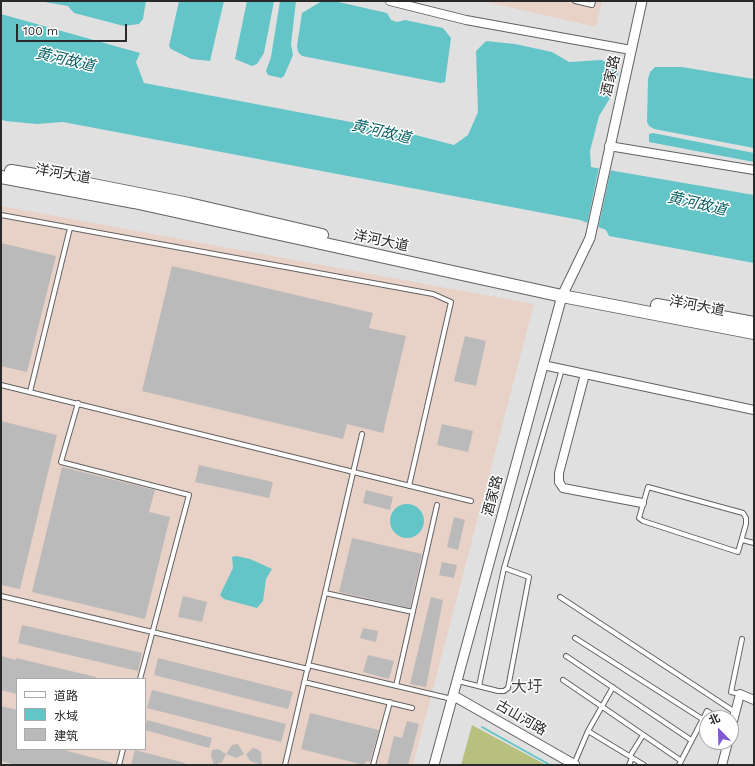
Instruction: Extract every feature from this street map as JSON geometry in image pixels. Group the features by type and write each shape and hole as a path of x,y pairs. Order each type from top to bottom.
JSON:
{"main road":[{"name":"洋河大道","path":"1,169 83,183 189,204 564,293 754,323"},
{"name":"洋河大道","path":"1,178 134,202 754,333"}],"street":[{"path":"390,1 466,20 631,50"},
{"name":"酒家路","path":"434,765 564,293 590,238 642,1"},
{"path":"609,146 754,170"},
{"path":"543,365 754,410"},
{"path":"585,374 562,459 559,482 563,488 642,503"},
{"path":"736,710 740,694 754,700"},
{"name":"古山河路","path":"453,698 574,765"},
{"path":"722,765 726,750"}],"lane":[{"path":"575,1 592,5 594,1"},
{"path":"1,215 433,294 451,302 409,486"},
{"path":"30,392 70,228"},
{"path":"479,686 504,568 562,369"},
{"path":"1,385 471,501"},
{"path":"78,403 62,462 189,495 140,678"},
{"path":"285,765 362,434"},
{"path":"648,487 742,513 746,518 742,540 738,552 643,521 639,518 642,503 648,487"},
{"path":"396,686 437,504"},
{"path":"742,540 754,543"},
{"path":"457,681 498,691 504,691 508,688 529,577 504,568"},
{"path":"325,593 413,612"},
{"path":"1,596 151,633 453,698"},
{"path":"560,597 732,710"},
{"path":"575,638 699,718"},
{"path":"740,694 731,692 742,639"},
{"path":"566,656 691,740"},
{"path":"563,680 680,760"},
{"path":"304,682 412,708"},
{"path":"574,765 588,731 613,687"},
{"path":"373,765 390,702"},
{"path":"679,765 680,760 699,725"},
{"path":"588,731 644,765"},
{"path":"629,765 631,757 643,735"},
{"path":"119,765 123,750"}],"shaded area":[{"path":"483,1 602,1 596,27"},
{"path":"1,206 534,304 413,765 1,765"}],"green space":[{"path":"472,725 546,765 461,765"}],"water":[{"path":"39,1 146,1 143,19 139,24 124,26 74,13 68,6"},
{"path":"179,1 224,1 210,61 191,59 171,49 169,46"},
{"path":"247,1 274,1 264,53 257,64 252,66 235,59"},
{"path":"280,1 296,1 291,44 293,55 284,76 281,78 268,75 266,71 271,57"},
{"path":"322,1 334,1 387,13 391,20 397,22 405,20 443,28 451,38 445,82 441,83 302,56 298,52 297,46 302,13"},
{"name":"黄河故道","path":"1,14 140,53 136,62 144,83 404,132 454,145 468,135 478,112 476,51 486,41 515,44 552,52 569,62 602,60 619,70 612,95 599,116 590,151 591,167 754,195 754,263 609,236 606,230 580,220 63,122 37,124 5,121 1,119"},
{"path":"655,67 682,67 754,79 754,148 654,129 649,126 647,122 648,79 650,72"},
{"path":"653,133 754,153 754,162 649,142 649,134"},
{"path":"407,504 419,509 424,521 419,533 407,538 395,533 390,521 395,509"},
{"path":"236,556 250,559 272,569 266,579 263,601 257,608 224,599 220,595 233,568 232,557"}],"pier":[{"path":"599,167 611,169 598,229 587,225"}],"building":[{"path":"1,243 56,256 27,372 1,366"},
{"path":"172,266 373,313 369,328 406,336 383,433 347,424 343,439 142,391"},
{"path":"465,336 486,341 476,386 454,381"},
{"path":"1,421 57,435 20,589 1,585"},
{"path":"442,424 473,431 468,452 437,445"},
{"path":"199,465 273,482 269,498 195,482"},
{"path":"62,467 155,490 149,512 170,517 145,619 32,592"},
{"path":"366,490 393,497 390,510 363,503"},
{"path":"454,517 465,520 458,550 447,547"},
{"path":"352,538 422,554 410,608 339,592"},
{"path":"442,562 457,565 454,578 439,575"},
{"path":"183,596 207,602 202,622 178,617"},
{"path":"431,597 443,600 426,687 410,684"},
{"path":"22,625 142,653 138,671 18,643"},
{"path":"363,628 378,631 376,642 360,638"},
{"path":"368,655 394,661 389,679 363,672"},
{"path":"1,656 16,660 16,658 96,677 16,678 16,694 1,690"},
{"path":"158,658 293,692 288,709 154,675"},
{"path":"152,690 286,724 281,742 147,708"},
{"path":"1,706 16,710 16,750 64,750 113,763 112,765 16,765 1,761"},
{"path":"310,713 379,730 370,762 366,761 364,765 301,749"},
{"path":"147,720 212,738 209,748 146,730"},
{"path":"407,721 419,724 408,765 387,765 394,736 402,738"},
{"path":"238,744 244,754 236,758 226,754 232,745"},
{"path":"253,748 261,752 262,765 250,761 246,754"},
{"path":"218,749 226,754 222,762 214,765 211,756 212,750"},
{"path":"135,750 185,763 184,765 131,765"}],"waterway":[{"path":"482,727 550,765"}],"district":[{"name":"大圩","path":"527,687"}]}
